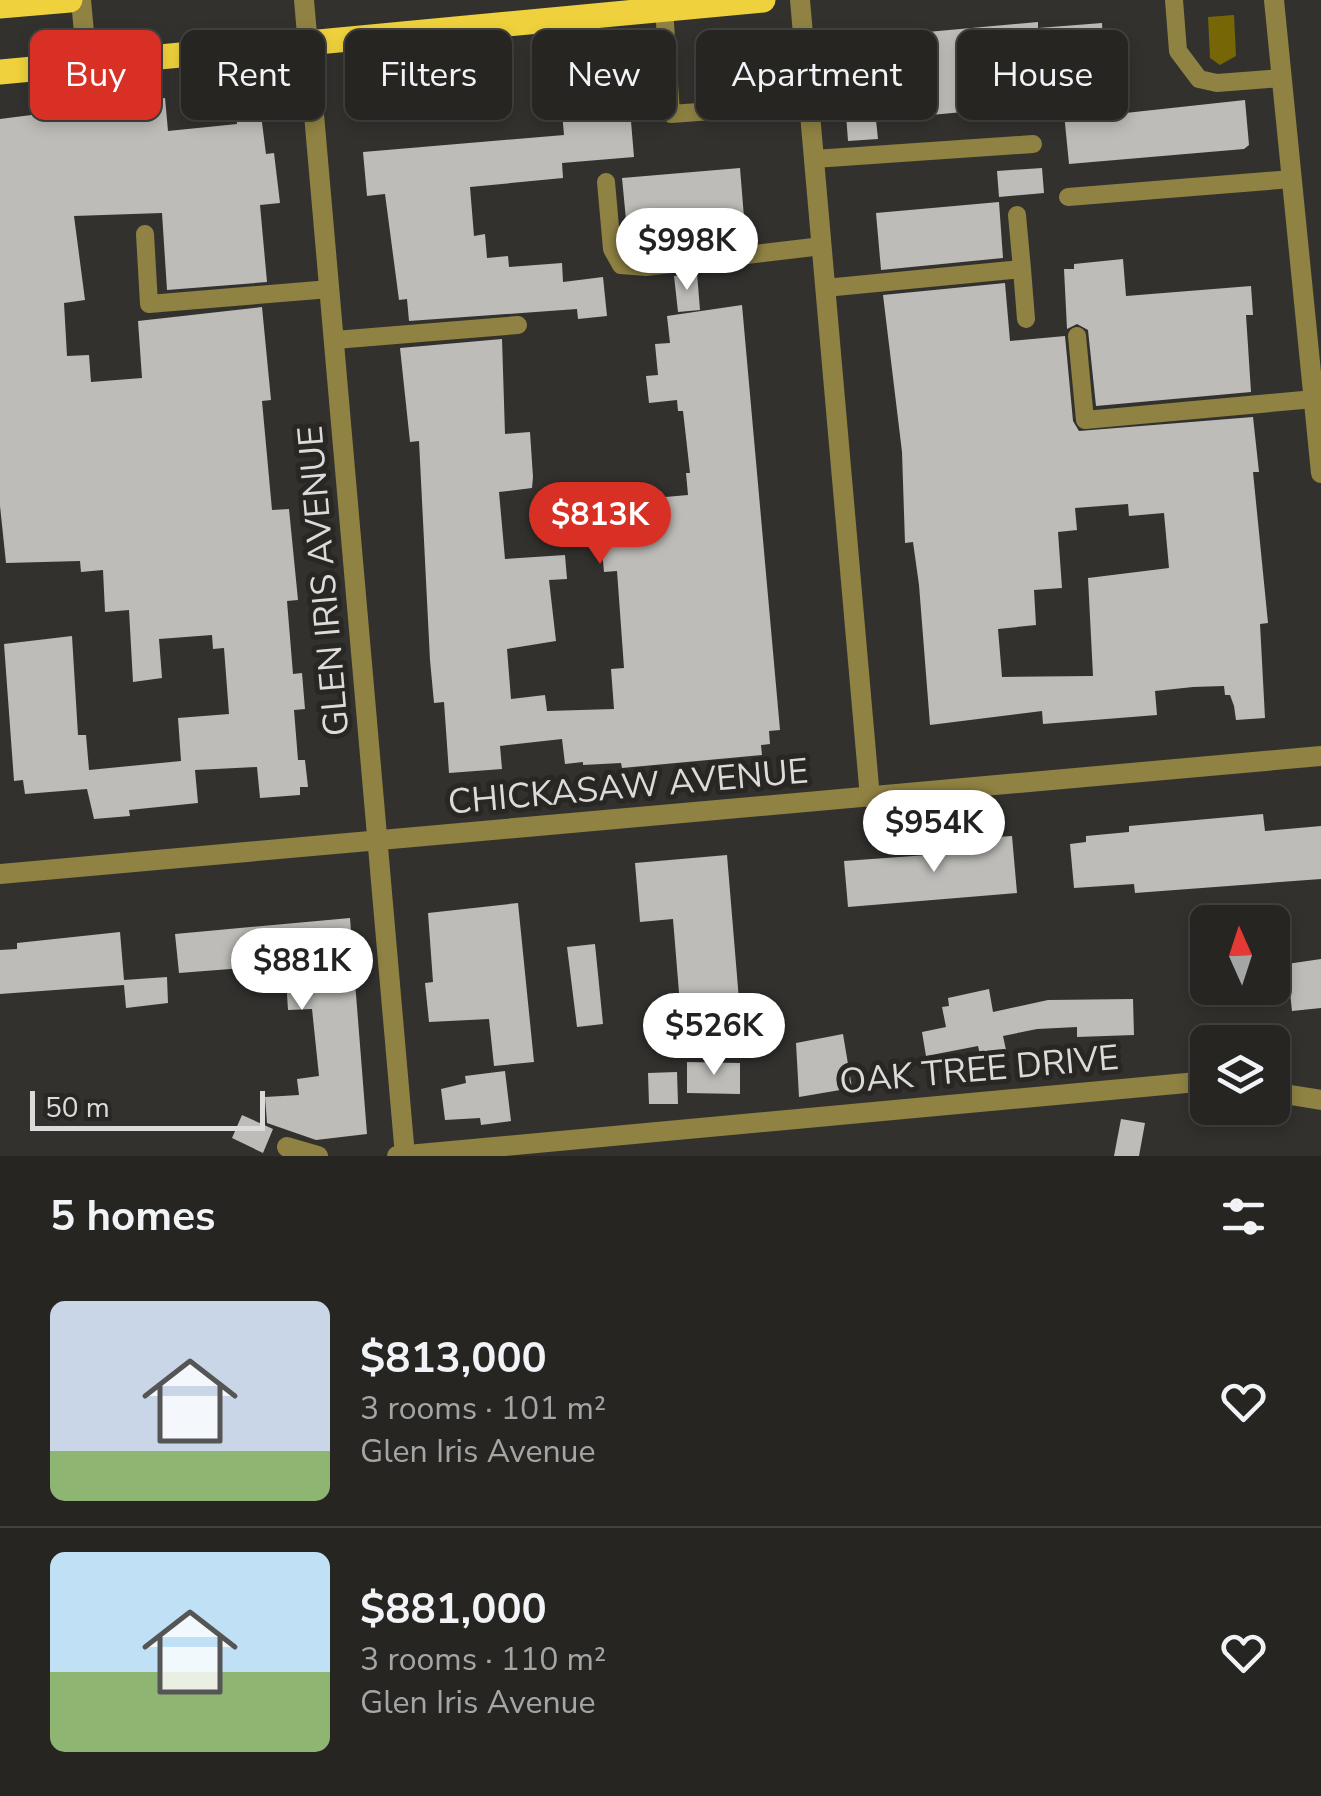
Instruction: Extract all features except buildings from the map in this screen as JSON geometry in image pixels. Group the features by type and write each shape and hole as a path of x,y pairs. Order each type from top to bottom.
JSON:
{"main road":[{"path":"0,4 70,0"},
{"path":"325,38 655,6 762,0"},
{"path":"0,72 30,69"}],"street":[{"path":"80,0 83,30"},
{"name":"GLEN IRIS AVENUE","path":"304,0 306,30"},
{"path":"800,0 803,30"},
{"path":"1274,0 1321,473"},
{"name":"GLEN IRIS AVENUE","path":"314,120 379,839 402,1156"},
{"path":"810,120 870,798"},
{"name":"CHICKASAW AVENUE","path":"0,874 1321,756"},
{"name":"OAK TREE DRIVE","path":"402,1156 1190,1083"},
{"path":"1290,1095 1321,1100"},
{"path":"287,1147 318,1156"}],"lane":[{"path":"1174,0 1178,51 1200,79 1217,83 1281,78"},
{"path":"655,6 672,114 696,112"},
{"path":"814,159 1033,144"},
{"path":"1068,197 1292,179"},
{"path":"606,182 612,249 621,266 646,267 822,246"},
{"path":"1017,216 1026,319"},
{"path":"145,234 149,304 330,288"},
{"path":"825,288 1022,269"},
{"path":"335,340 518,324"},
{"path":"1077,336 1084,420 1314,399"}],"shaded area":[{"path":"1234,15 1236,56 1220,65 1210,58 1208,17"}]}
